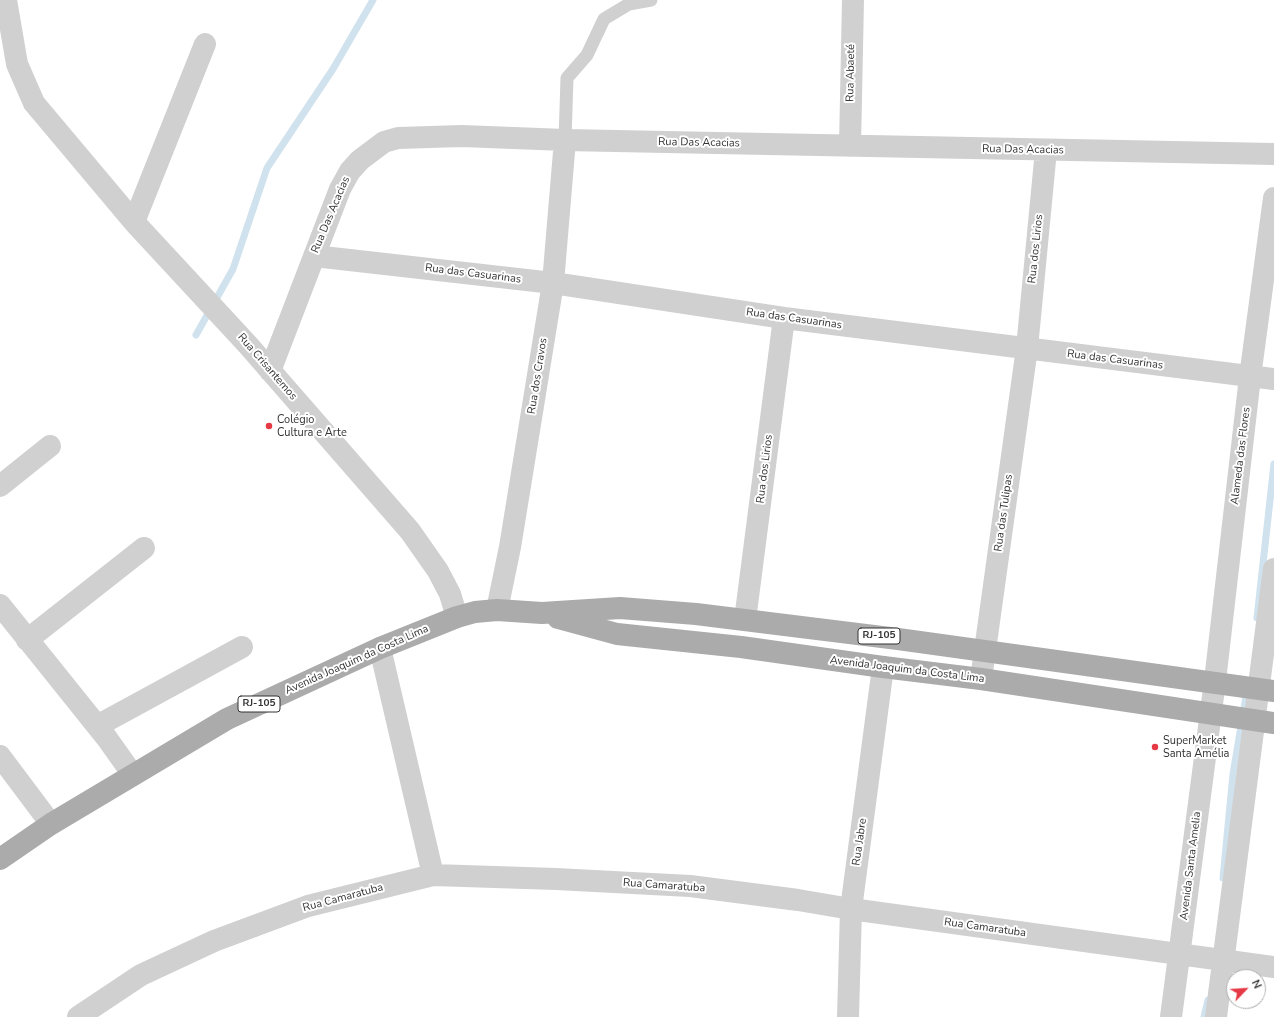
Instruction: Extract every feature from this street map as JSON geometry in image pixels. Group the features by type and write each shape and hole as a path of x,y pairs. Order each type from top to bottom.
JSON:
{"main road":[{"name":"Avenida Joaquim da Costa Lima","path":"0,859 52,824 227,719 380,648 457,617 474,612 497,610 542,613 620,608 745,620 985,650 1266,689"},
{"name":"Avenida Joaquim da Costa Lima","path":"542,613 617,634 741,646 883,667 981,679 1264,722"}],"street":[{"name":"Rua Abaeté","path":"850,146 853,0"},
{"name":"Rua Crisantemos","path":"4,2 17,64 34,103 134,222 270,371 425,550 450,594 457,617"},
{"path":"134,222 206,44"},
{"name":"Rua Das Acacias","path":"270,371 340,189 350,172 360,160 384,142 398,138 462,136 564,140 1274,154"},
{"name":"Rua dos Cravos","path":"497,610 510,548 553,283 564,140"},
{"name":"Rua dos Lirios","path":"1026,348 1046,150"},
{"name":"Alameda das Flores","path":"1210,714 1250,377 1274,198"},
{"name":"Rua das Casuarinas","path":"314,256 553,283 784,318 1274,379"},
{"name":"Rua dos Lirios","path":"745,620 784,318"},
{"name":"Rua das Tulipas","path":"981,679 1026,348"},
{"path":"0,486 50,446"},
{"path":"27,640 144,548"},
{"path":"1216,1017 1224,960 1264,722 1274,570"},
{"path":"0,605 97,726 133,775"},
{"path":"97,726 242,647"},
{"path":"380,648 433,876"},
{"name":"Rua Jabre","path":"848,1016 851,909 883,667"},
{"name":"Avenida Santa Amelia","path":"1171,1017 1210,714"},
{"path":"0,756 52,824"},
{"name":"Rua Camaratuba","path":"78,1017 141,975 214,941 308,906 433,876 556,879 690,886 1274,967"}],"lane":[{"path":"564,140 567,78 587,56 604,19 629,4 651,0"}],"waterway":[{"path":"196,335 233,269 267,168 333,69 373,0"},
{"path":"1257,618 1274,464"},
{"path":"1223,878 1233,774 1247,690"},
{"path":"1204,1017 1208,1000"}],"place":[{"name":"Colégio Cultura e Arte","path":"269,426"},
{"name":"SuperMarket Santa Amélia","path":"1155,747"}]}
